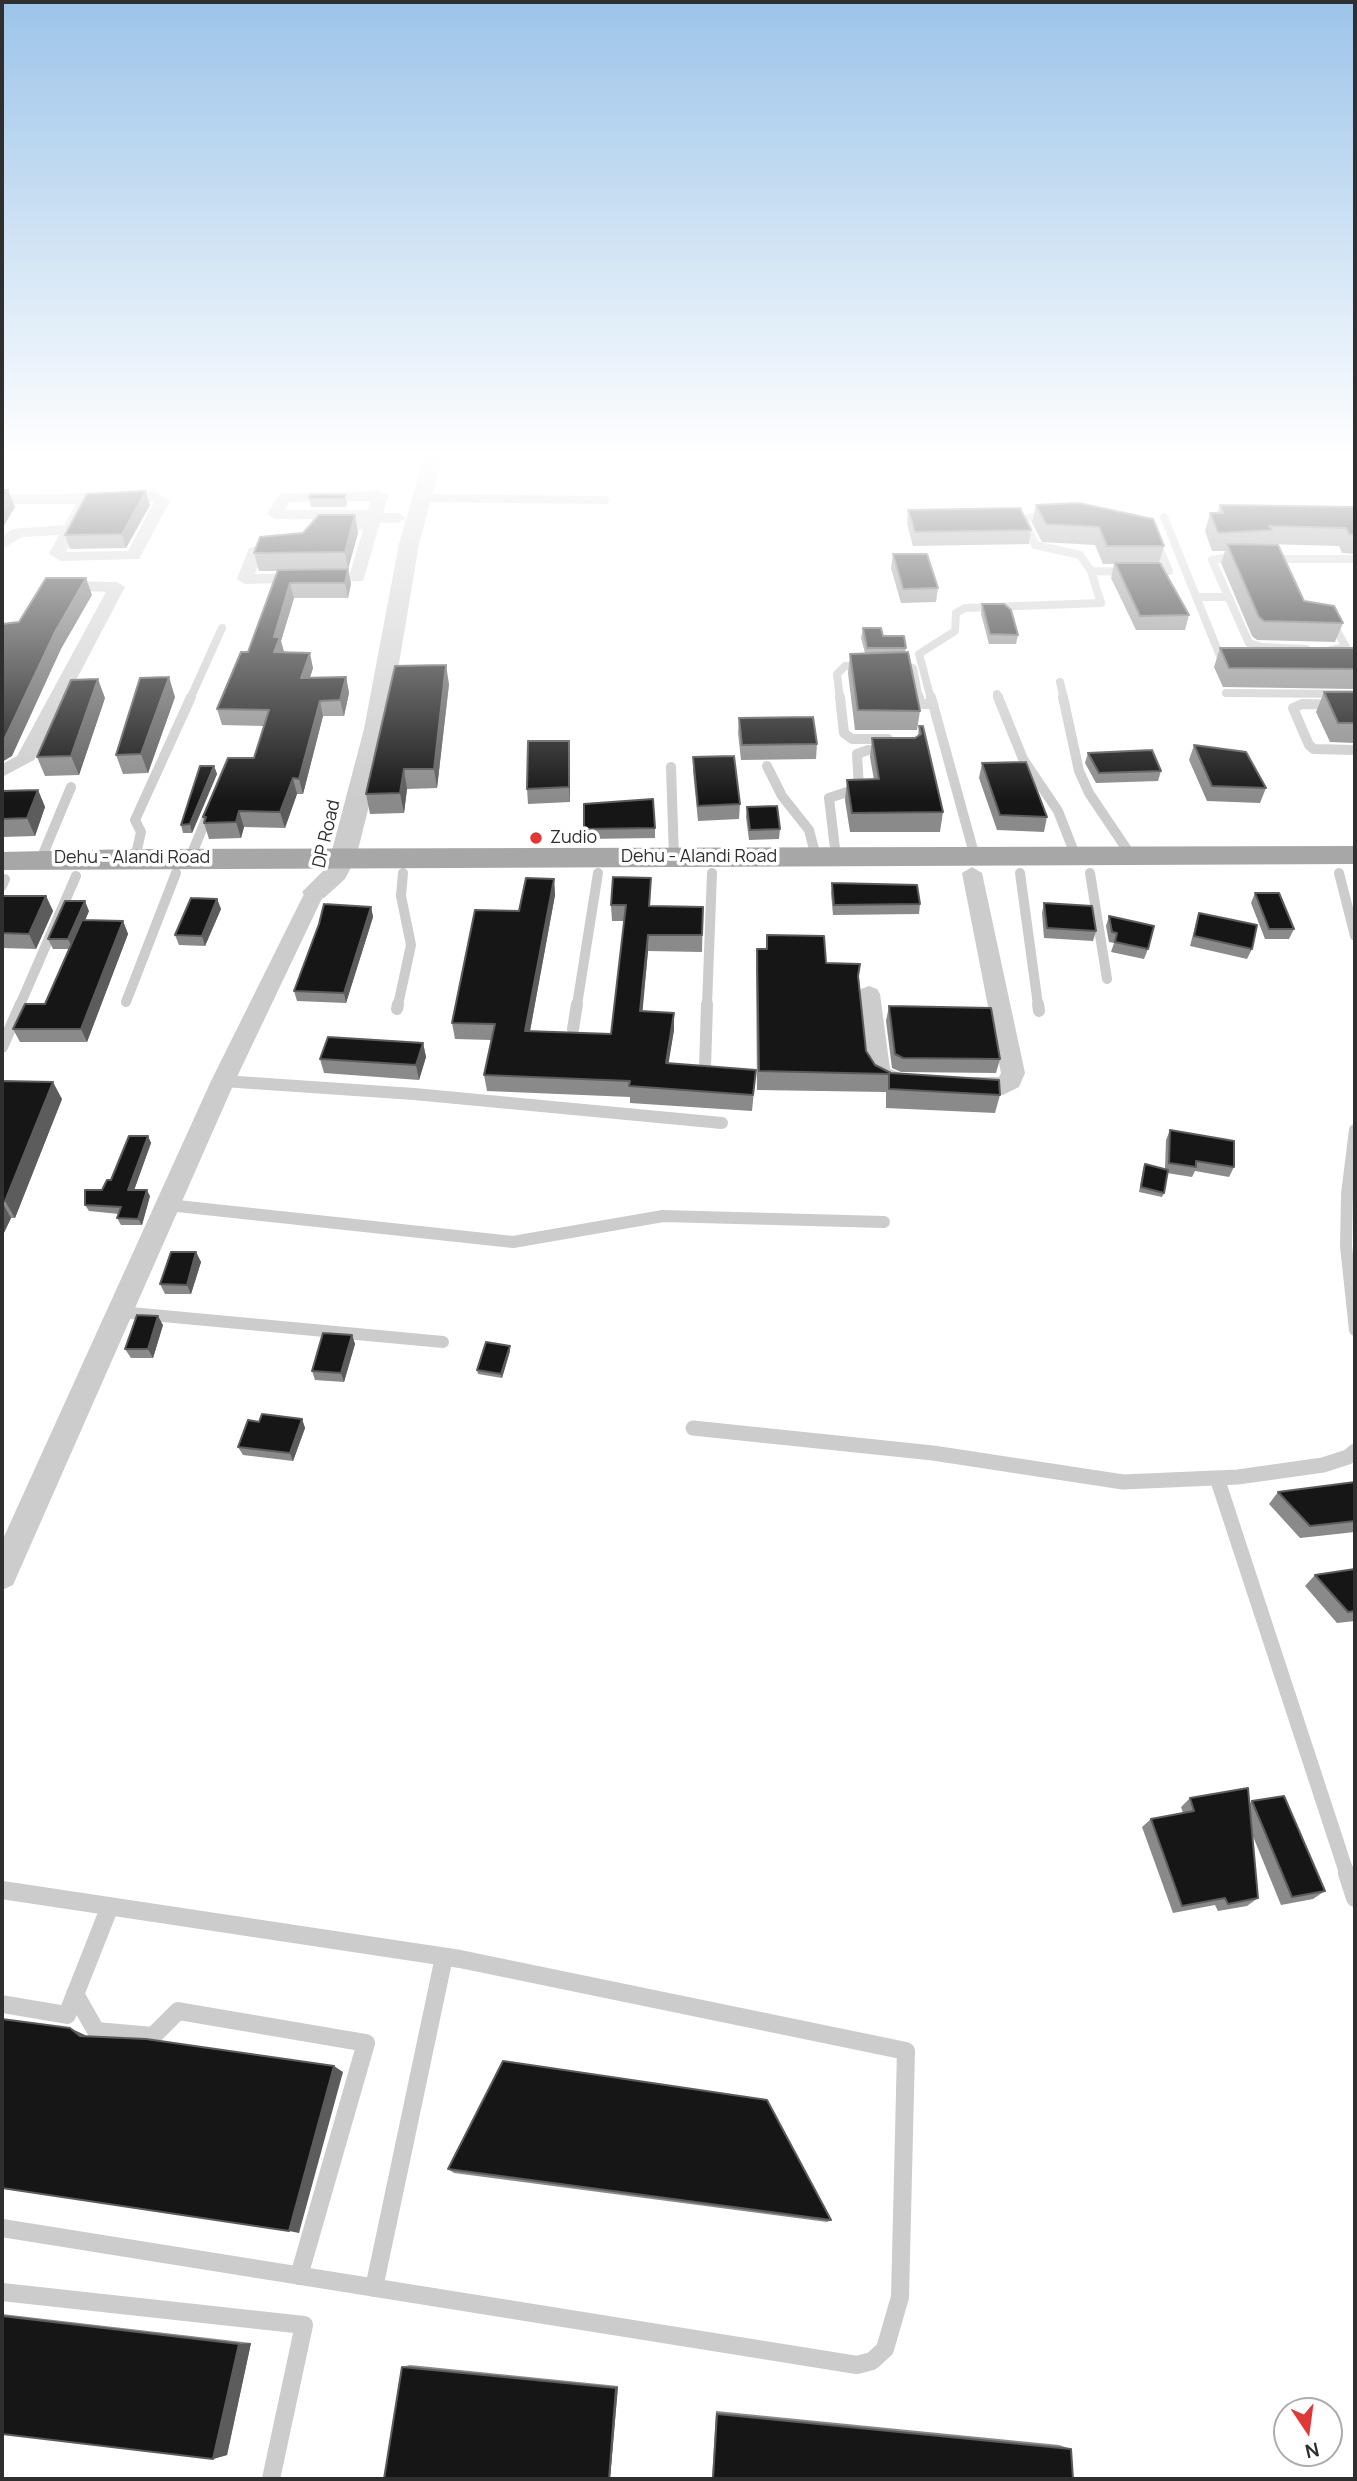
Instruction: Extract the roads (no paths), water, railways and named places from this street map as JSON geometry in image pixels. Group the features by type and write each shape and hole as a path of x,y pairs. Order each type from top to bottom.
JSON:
{"main road":[{"name":"Dehu - Alandi Road","path":"326,871 674,857 826,857 974,865 1020,873 1132,857 1350,867"},
{"name":"Dehu - Alandi Road","path":"3,876 135,858 183,866"},
{"name":"Dehu - Alandi Road","path":"55,867 183,866 404,873 712,873 974,865 1350,867"}],"street":[{"path":"70,586 79,570"},
{"path":"110,586 119,570"},
{"path":"248,570 245,579 357,578 359,570"},
{"name":"DP Road","path":"358,701 396,570"},
{"name":"DP Road","path":"326,871 376,729 397,570"},
{"path":"2,771 24,760 117,587 52,586 41,594"},
{"name":"DP Road","path":"326,871 340,779"},
{"path":"869,994 878,1069 882,1076 896,1083 1003,1086 1011,1081 1013,1073 974,865"},
{"path":"2,1575 223,1082 326,871"}],"lane":[{"path":"974,865 919,654 926,647 956,631 955,617 959,610 1097,605 1102,600 1091,571 1168,572 1167,570"},
{"path":"1186,570 1222,658 1244,661"},
{"path":"1216,570 1247,640 1255,646 1346,649 1331,619 1323,617"},
{"path":"1282,570 1286,576"},
{"path":"1197,597 1228,597"},
{"path":"135,858 142,832 135,821 222,628"},
{"path":"877,664 850,665 839,669 837,674 844,733 852,739 895,739"},
{"path":"890,664 908,664 913,668 918,701 933,704"},
{"path":"1060,682 1079,771 1089,793 1132,857"},
{"path":"1226,693 1355,694"},
{"path":"997,694 1023,759 1058,811 1083,865 1107,979"},
{"path":"1355,705 1303,705 1293,708 1309,745 1314,749 1355,750"},
{"path":"931,739 943,738"},
{"path":"826,857 829,798 859,788 857,754 868,750 900,750"},
{"path":"767,766 782,796 826,857"},
{"path":"671,767 674,857"},
{"path":"2,1047 55,867 71,786"},
{"path":"126,1002 183,866 215,798"},
{"path":"1350,867 1355,936"},
{"path":"397,1009 411,945 411,933 401,896 404,873"},
{"path":"573,1029 598,873"},
{"path":"705,1068 712,873"},
{"path":"1020,873 1039,1012"},
{"path":"223,1082 414,1094 722,1123"},
{"path":"1355,1130 1347,1194 1346,1246 1355,1330"},
{"path":"168,1205 513,1242 663,1216 884,1222"},
{"path":"120,1312 443,1342"},
{"path":"693,1428 933,1453 1123,1482 1217,1478 1323,1465 1348,1457 1355,1451"},
{"path":"1217,1478 1355,1898"},
{"path":"2,1890 444,1957 906,2052 900,2297 885,2349 872,2361 857,2365 2,2228"},
{"path":"2,2004 67,2015 110,1906"},
{"path":"374,2288 444,1957"},
{"path":"75,1994 96,2031 153,2036 178,2011 366,2043 299,2276"},
{"path":"2,2292 304,2325 271,2479"}],"place":[{"name":"Zudio","path":"536,838"}]}
